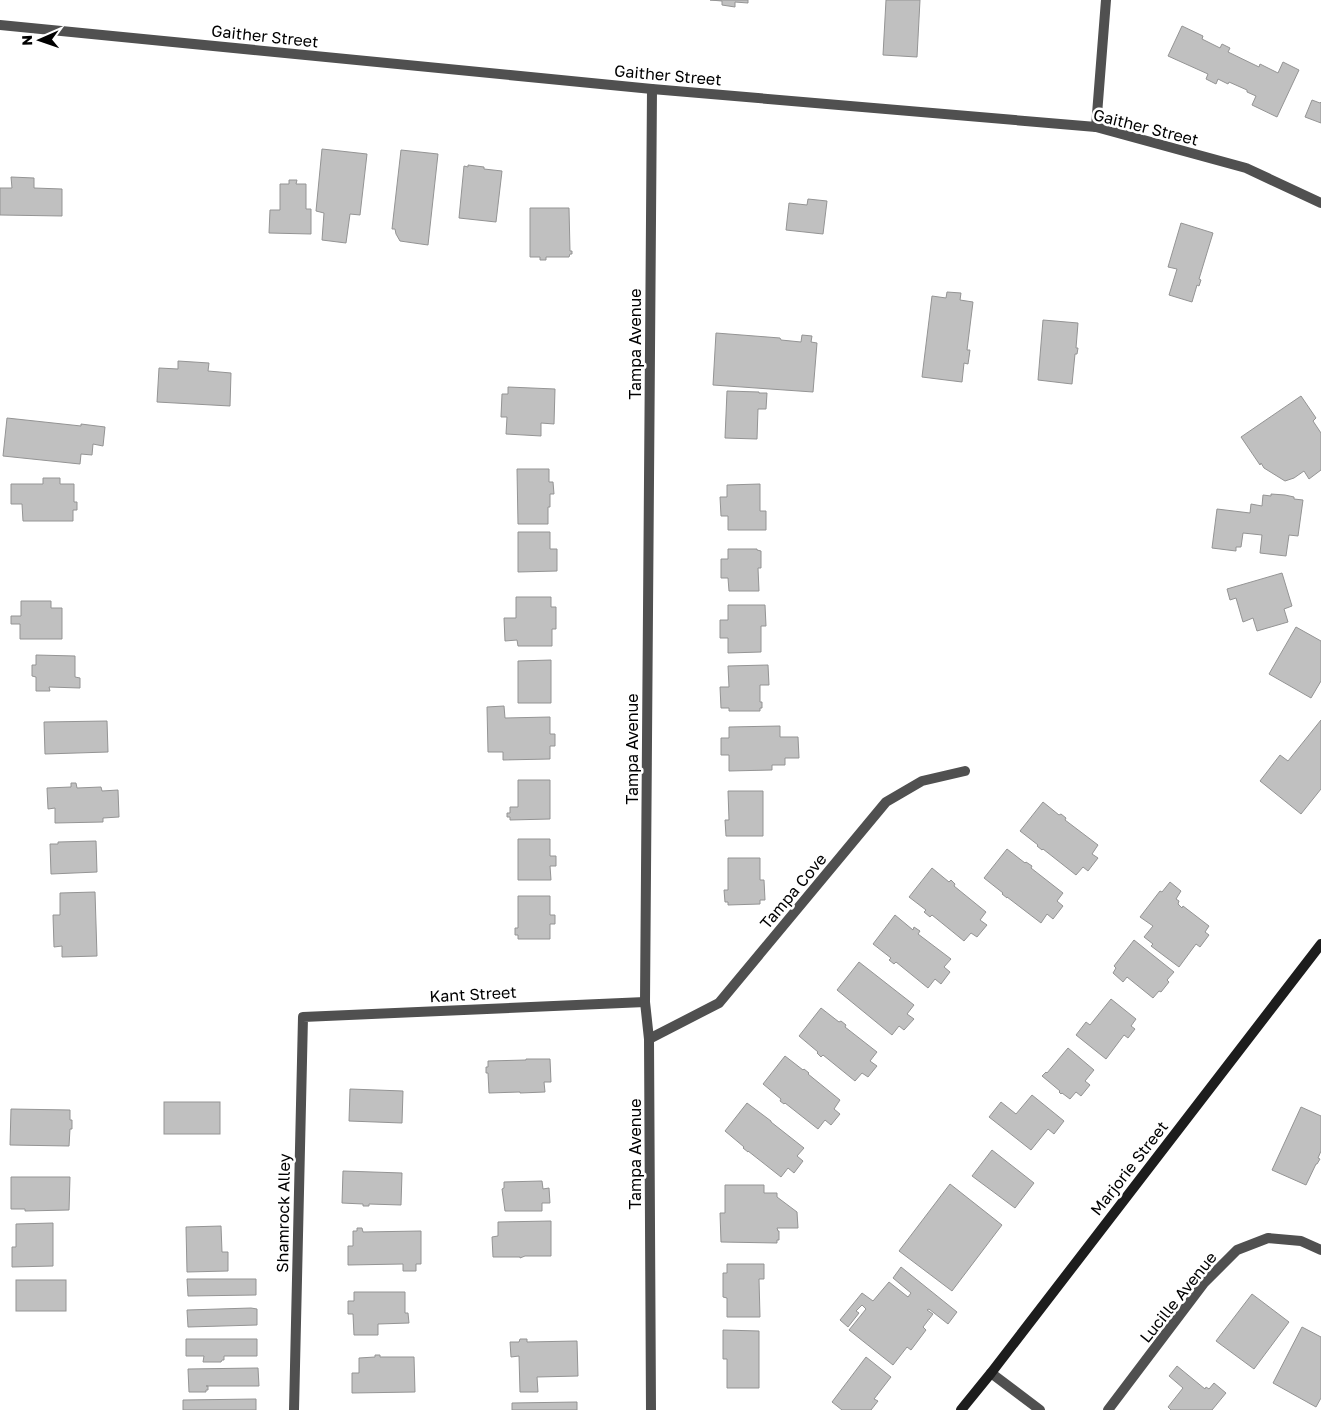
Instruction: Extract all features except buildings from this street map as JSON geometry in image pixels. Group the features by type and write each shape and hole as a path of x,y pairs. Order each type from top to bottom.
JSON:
{"street":[{"path":"1096,127 1106,0"},
{"name":"Gaither Street","path":"0,25 652,89 1096,127 1246,168 1321,203"},
{"name":"Tampa Avenue","path":"651,1410 649,1040 645,1002 652,89"},
{"name":"Tampa Cove","path":"649,1040 719,1003 886,802 922,781 965,771"},
{"name":"Marjorie Street","path":"961,1410 1321,944"},
{"name":"Kant Street","path":"303,1017 645,1002"},
{"name":"Shamrock Alley","path":"294,1410 303,1017"},
{"name":"Lucille Avenue","path":"1108,1410 1204,1283 1237,1250 1268,1238 1301,1241 1321,1250"},
{"path":"991,1373 1040,1410"}]}
